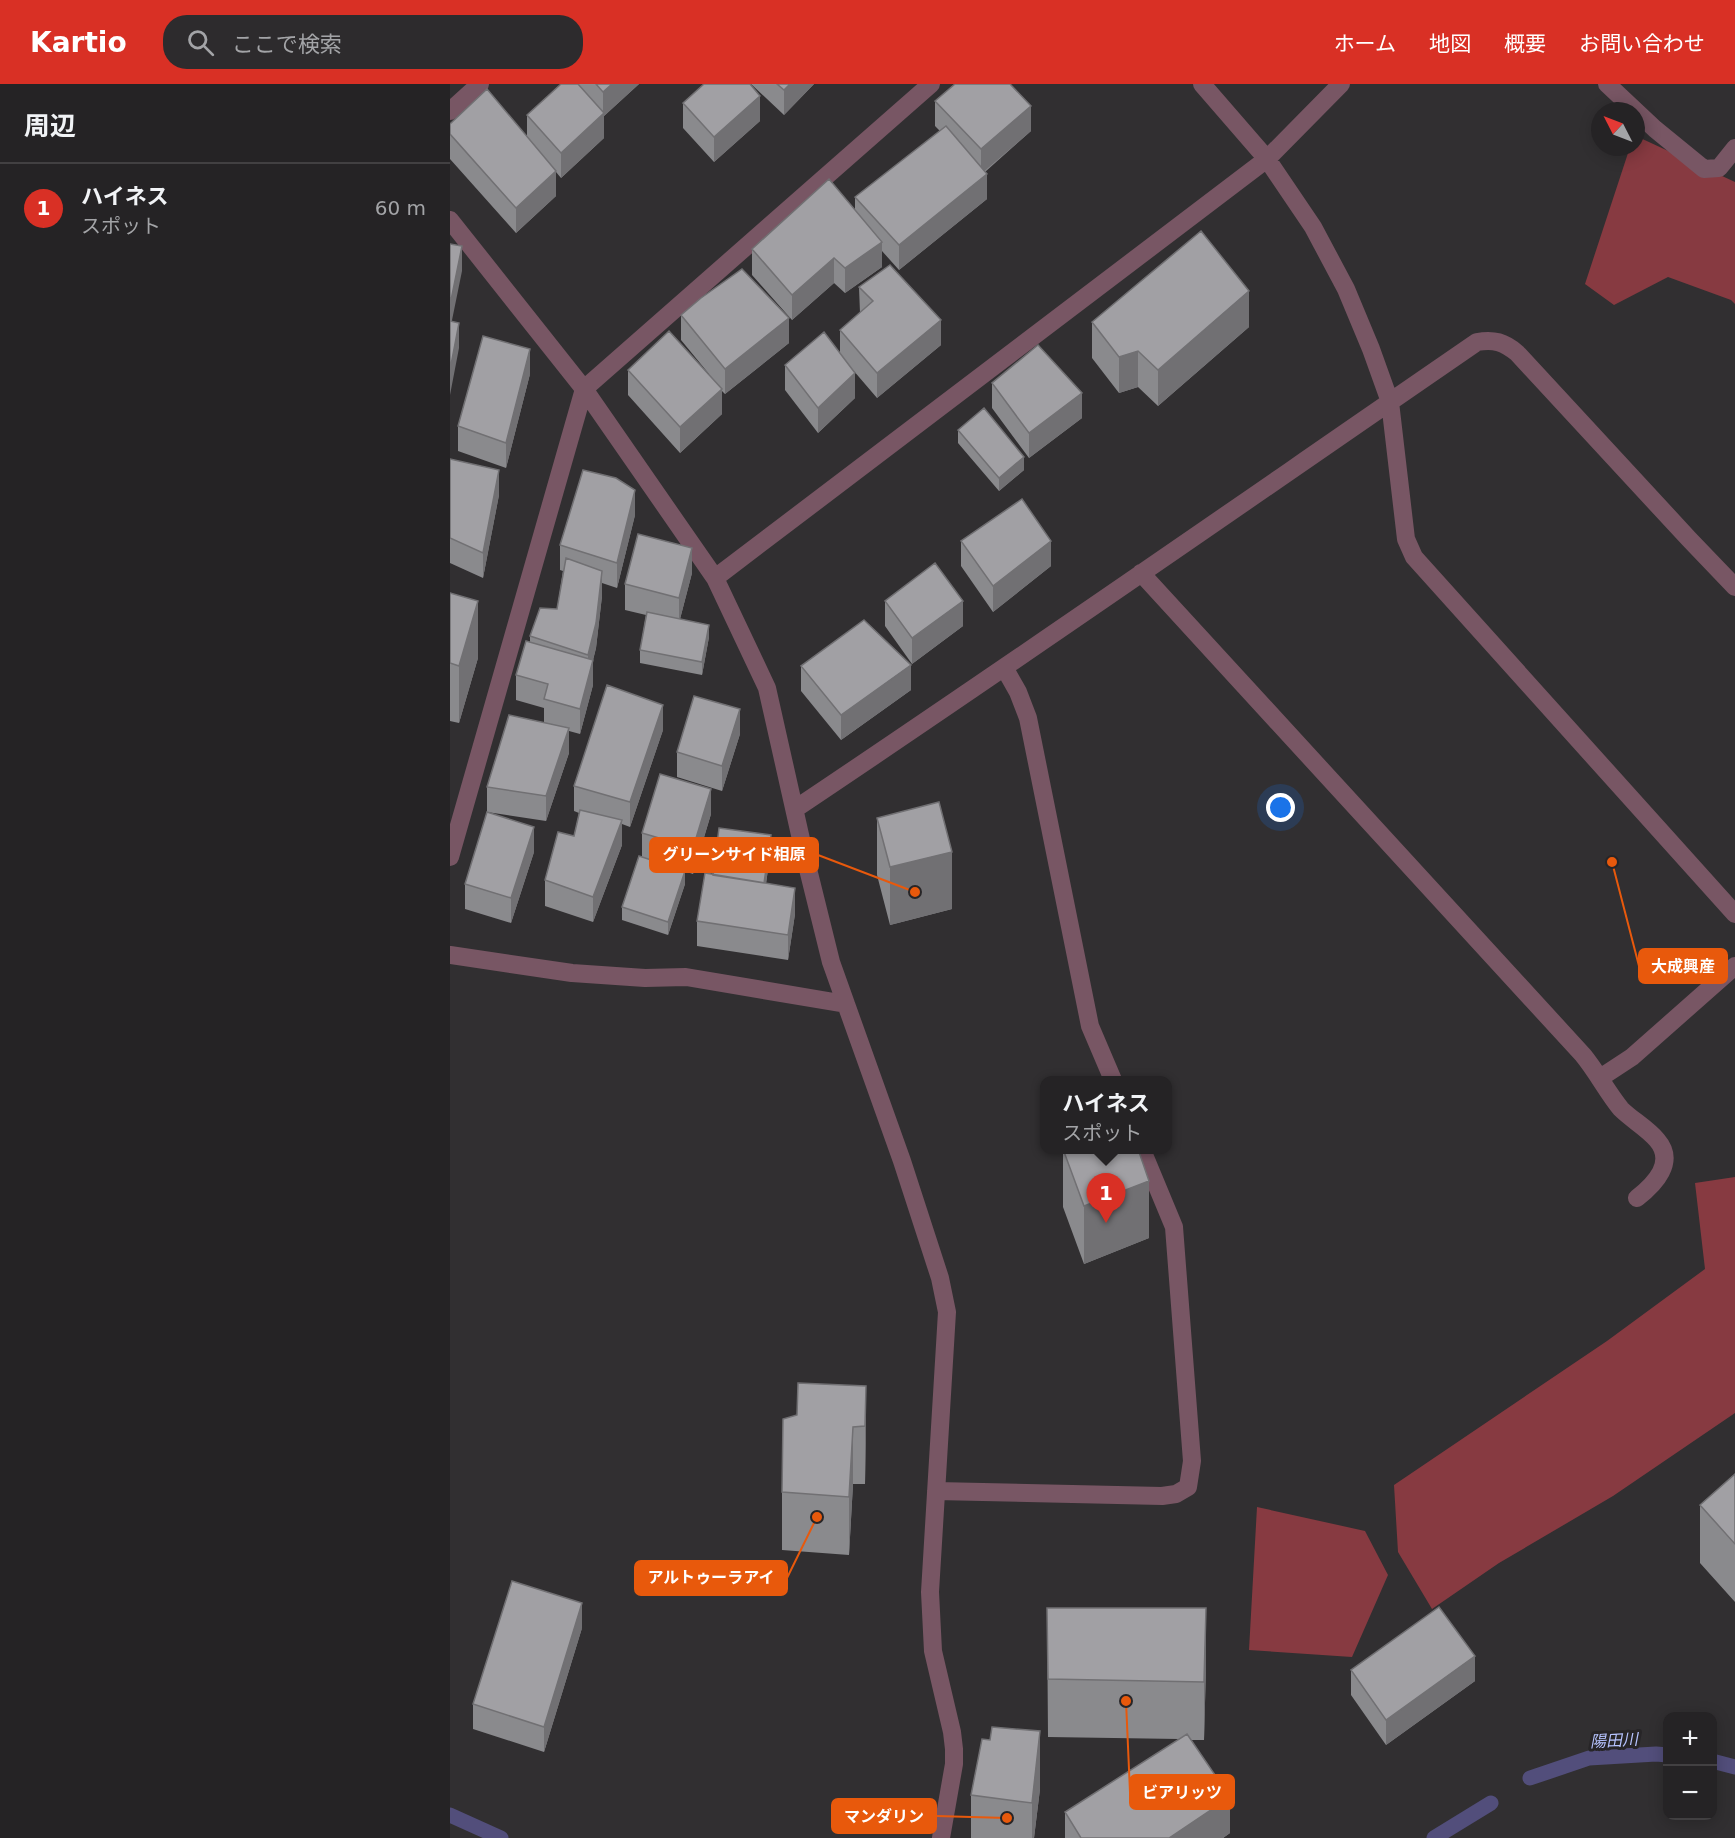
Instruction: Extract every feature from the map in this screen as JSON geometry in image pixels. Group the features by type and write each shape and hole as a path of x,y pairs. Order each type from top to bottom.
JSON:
{"street":[{"path":"450,111 480,84"},
{"path":"450,857 584,389 931,84"},
{"path":"1202,84 1267,159 1313,227 1346,289 1390,402 1406,539 1414,557 1735,914"},
{"path":"715,578 1267,159 1341,84"},
{"path":"1607,84 1655,129 1704,168 1719,168 1735,148"},
{"path":"450,220 584,389 715,578 767,688 831,962 906,1172 940,1278 947,1312 930,1592 936,1669 945,1700 954,1749 954,1764 941,1838"},
{"path":"795,809 1005,669 1477,342 1491,340 1506,344 1518,353 1735,587"},
{"path":"1141,573 1583,1055 1622,1109 1658,1141 1665,1156 1663,1170 1653,1186 1637,1198"},
{"path":"1005,669 1018,692 1028,718 1090,1026 1111,1076"},
{"path":"450,955 572,973 645,978 686,977 846,1005"},
{"path":"1600,1078 1632,1057 1735,966"},
{"path":"936,1491 1162,1496 1176,1494 1188,1487 1192,1461 1174,1227 1144,1154"}],"shaded area":[{"path":"1645,140 1735,182 1735,304 1731,300 1668,277 1614,305 1585,284 1627,156 1645,156"},
{"path":"1735,1177 1735,1413 1613,1496 1499,1563 1432,1609 1398,1552 1394,1485 1607,1341 1705,1269 1695,1183"},
{"path":"1257,1507 1365,1531 1388,1575 1352,1657 1249,1650"}],"building":[{"path":"561,84 578,84 604,113 561,153 527,115"},
{"path":"596,84 612,84 603,92"},
{"path":"704,84 750,84 760,96 714,137 683,103"},
{"path":"777,84 790,84 784,90"},
{"path":"955,84 1010,84 1031,106 981,149 935,101"},
{"path":"487,89 556,171 516,208 450,134 450,124"},
{"path":"946,126 987,174 899,245 855,197"},
{"path":"829,179 882,242 845,268 834,258 792,295 752,249"},
{"path":"1201,231 1249,291 1158,370 1138,351 1119,357 1092,322"},
{"path":"450,244 462,246 450,305"},
{"path":"890,265 941,320 877,373 840,330 873,301 859,287"},
{"path":"742,269 789,318 725,369 681,315"},
{"path":"450,321 459,323 450,370"},
{"path":"669,331 722,389 680,427 628,370"},
{"path":"824,332 855,373 818,408 785,365"},
{"path":"483,336 530,349 506,443 458,426"},
{"path":"1038,345 1082,393 1029,433 992,383"},
{"path":"984,408 1024,457 999,478 958,430"},
{"path":"450,459 499,470 483,553 450,538"},
{"path":"583,470 616,478 635,490 617,563 560,545"},
{"path":"1022,499 1051,541 993,586 961,541"},
{"path":"638,534 692,548 679,598 625,584"},
{"path":"566,558 602,571 596,623 588,655 530,636 540,608 557,609"},
{"path":"935,563 963,601 912,638 885,601"},
{"path":"450,593 478,601 459,666 450,663"},
{"path":"647,612 709,625 702,662 640,650"},
{"path":"864,620 911,665 841,715 801,666"},
{"path":"526,641 593,660 580,709 544,699 548,684 516,675"},
{"path":"607,685 663,705 630,802 574,786"},
{"path":"694,696 740,709 722,766 677,752"},
{"path":"509,715 569,728 546,796 487,787"},
{"path":"660,774 711,789 693,848 642,833"},
{"path":"939,802 952,852 890,867 877,818"},
{"path":"580,810 622,820 593,897 545,880 558,832 574,836"},
{"path":"487,812 534,827 511,898 465,884"},
{"path":"719,828 771,835 764,883 713,875"},
{"path":"639,856 685,871 668,922 622,907"},
{"path":"705,873 795,888 788,935 697,921"},
{"path":"1065,1154 1140,1154 1149,1181 1084,1206"},
{"path":"798,1383 866,1386 865,1426 853,1427 849,1497 782,1492 783,1419 797,1415"},
{"path":"1735,1474 1735,1544 1700,1505"},
{"path":"512,1581 582,1603 544,1727 473,1704"},
{"path":"1439,1607 1475,1656 1386,1720 1351,1670"},
{"path":"1047,1608 1206,1608 1204,1682 1048,1679"},
{"path":"992,1727 1040,1731 1032,1803 971,1795 982,1739 990,1740"},
{"path":"1187,1734 1230,1797 1169,1838 1081,1838 1065,1812"}],"waterway":[{"name":"陽田川","path":"1530,1778 1589,1758 1663,1755"},
{"name":"陽田川","path":"1717,1762 1735,1767"},
{"name":"陽田川","path":"1434,1838 1491,1803"},
{"name":"陽田川","path":"450,1815 501,1838"}],"place":[{"name":"大成興産","path":"1612,862"},
{"name":"グリーンサイド相原","path":"915,892"},
{"name":"ハイネス","path":"1106,1223"},
{"name":"アルトゥーラアイ","path":"817,1517"},
{"name":"ビアリッツ","path":"1126,1701"},
{"name":"マンダリン","path":"1007,1818"}]}
